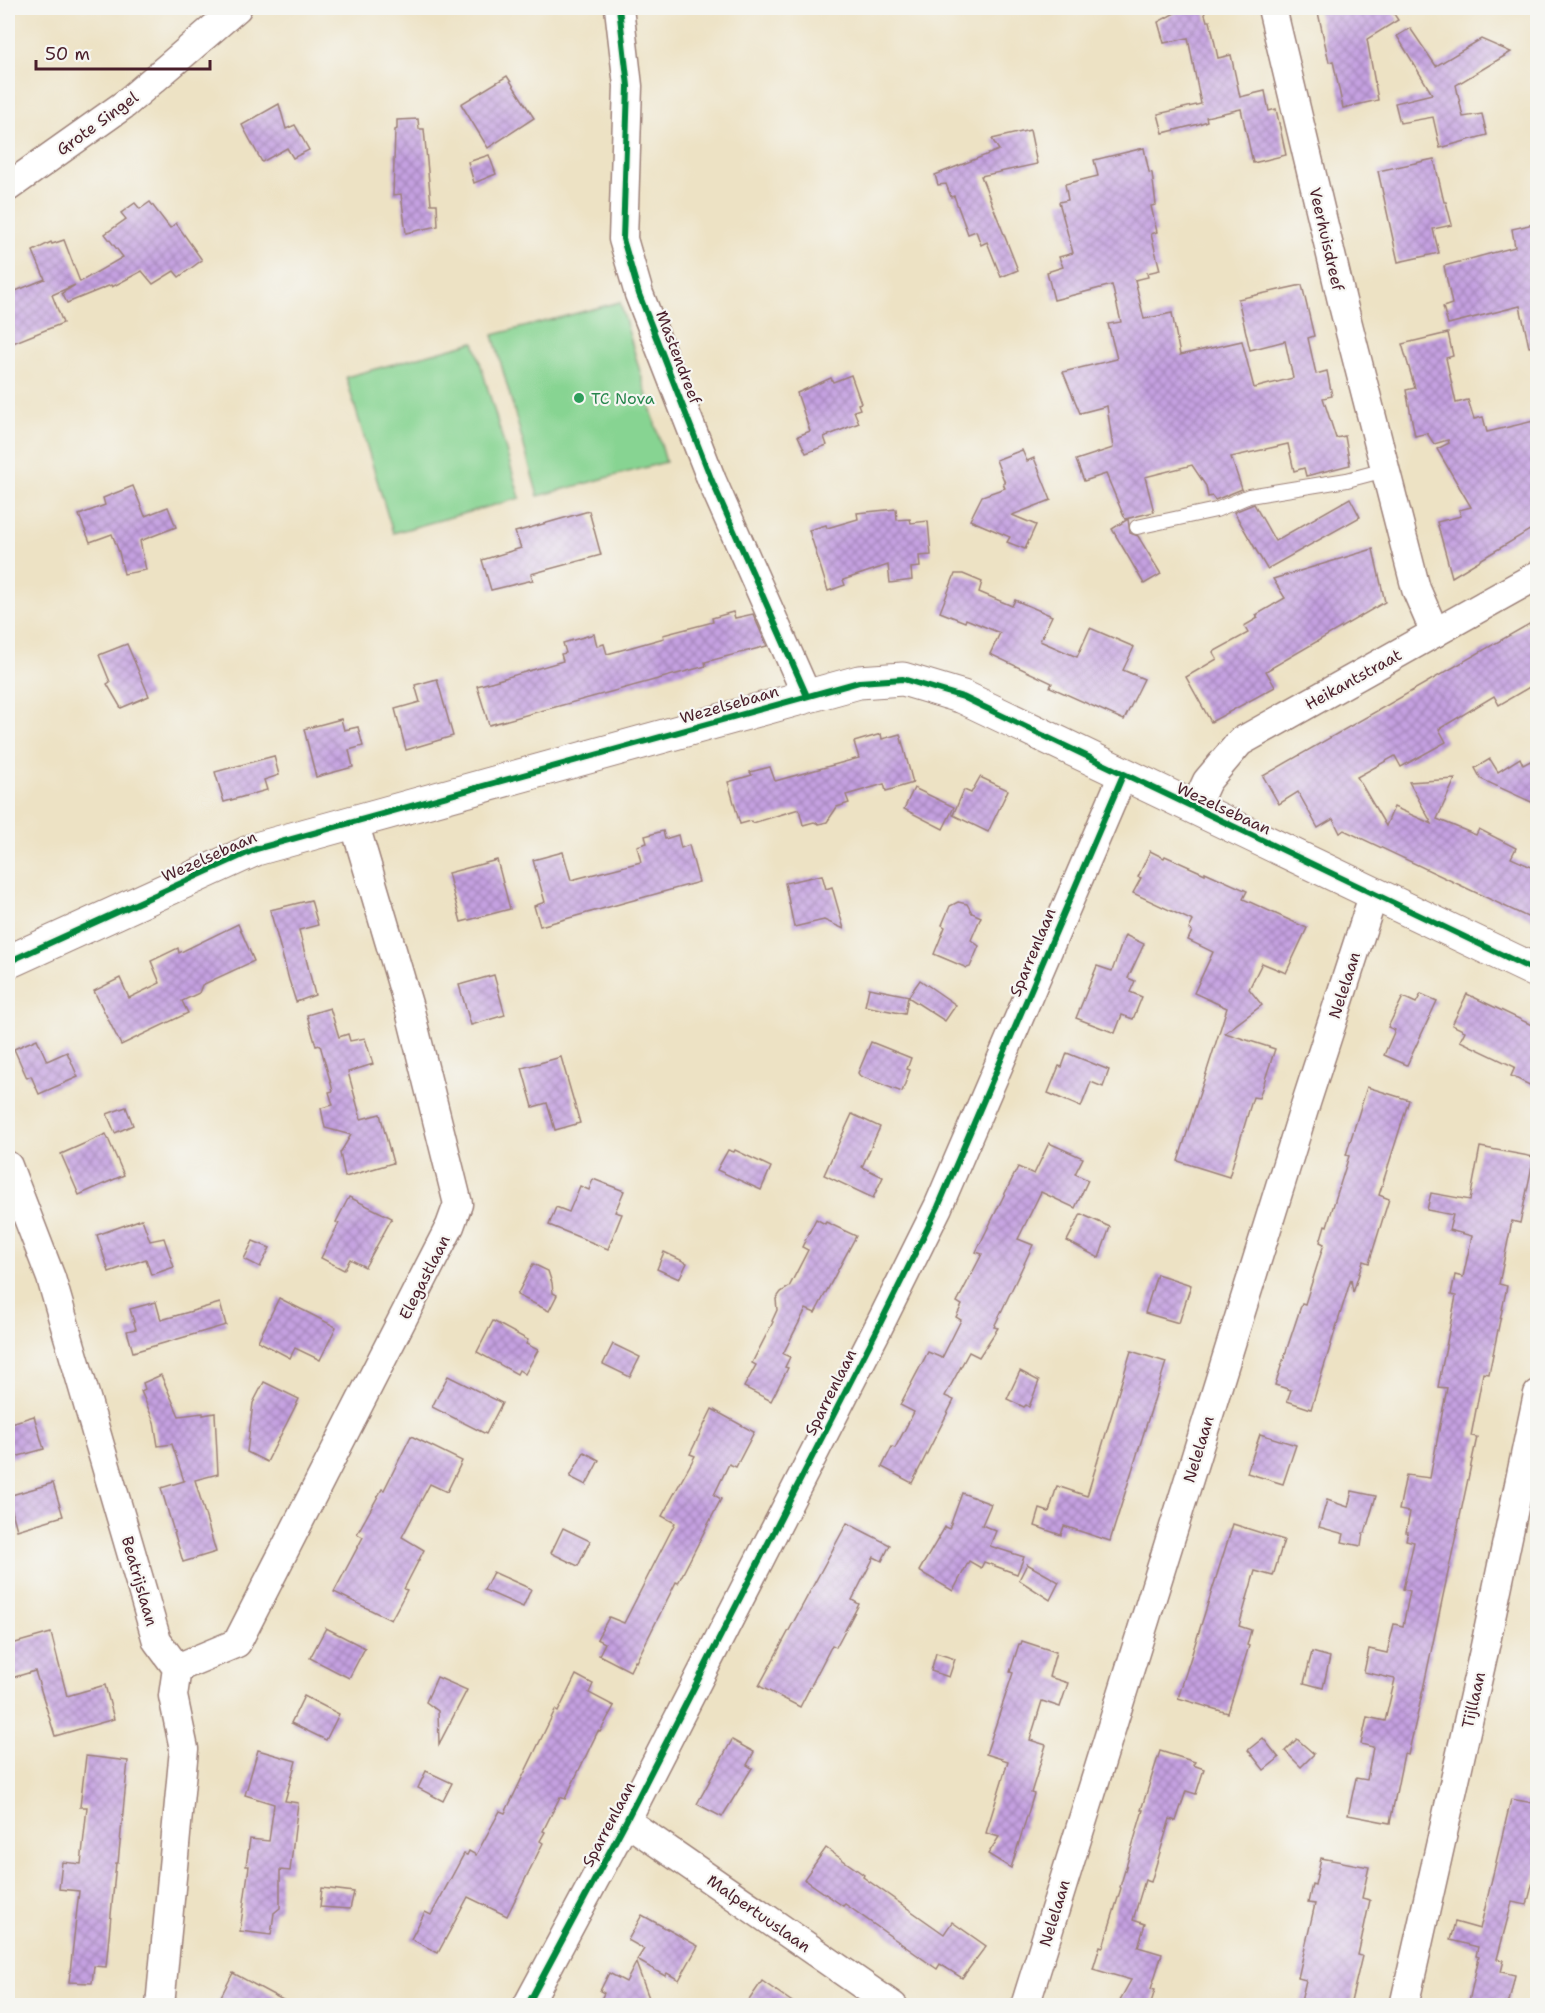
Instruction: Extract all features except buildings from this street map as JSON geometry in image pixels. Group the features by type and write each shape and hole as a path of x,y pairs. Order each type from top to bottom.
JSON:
{"street":[{"name":"Grote Singel","path":"8,187 125,104 237,8"},
{"name":"Mastendreef","path":"619,8 628,86 623,239 639,294 712,480 807,696"},
{"name":"Veerhuisdreef","path":"1272,8 1342,301 1416,589 1435,633"},
{"name":"Heikantstraat","path":"1194,809 1207,781 1240,742 1538,575"},
{"name":"Wezelsebaan","path":"8,962 256,849 859,682 903,679 963,697 1538,972"},
{"name":"Sparrenlaan","path":"527,2006 626,1821 938,1207 1123,775"},
{"name":"Elegastlaan","path":"177,1668 237,1643 450,1226 458,1204 410,1011 354,822"},
{"name":"Nelelaan","path":"1025,2006 1374,893"},
{"name":"Beatrijslaan","path":"8,1166 51,1278 157,1641 177,1668"},
{"name":"Tijllaan","path":"1404,2006 1484,1651 1538,1394"},
{"path":"160,2006 184,1749 173,1696 177,1668"},
{"name":"Malpertuuslaan","path":"626,1821 893,2006"}],"lane":[{"path":"1137,527 1216,510 1249,496 1347,480 1385,470"}],"green space":[{"name":"TC Nova","path":"620,302 666,462 538,496 493,335"},
{"path":"474,342 520,498 393,533 346,377"}],"cycle path":[{"path":"619,8 628,86 623,239 639,294 712,481 807,696"},
{"path":"8,962 256,849 859,682 903,679 963,697 1538,972"},
{"path":"527,2006 626,1821 938,1207 1123,775"}],"place":[{"name":"TC Nova","path":"579,398"}]}
